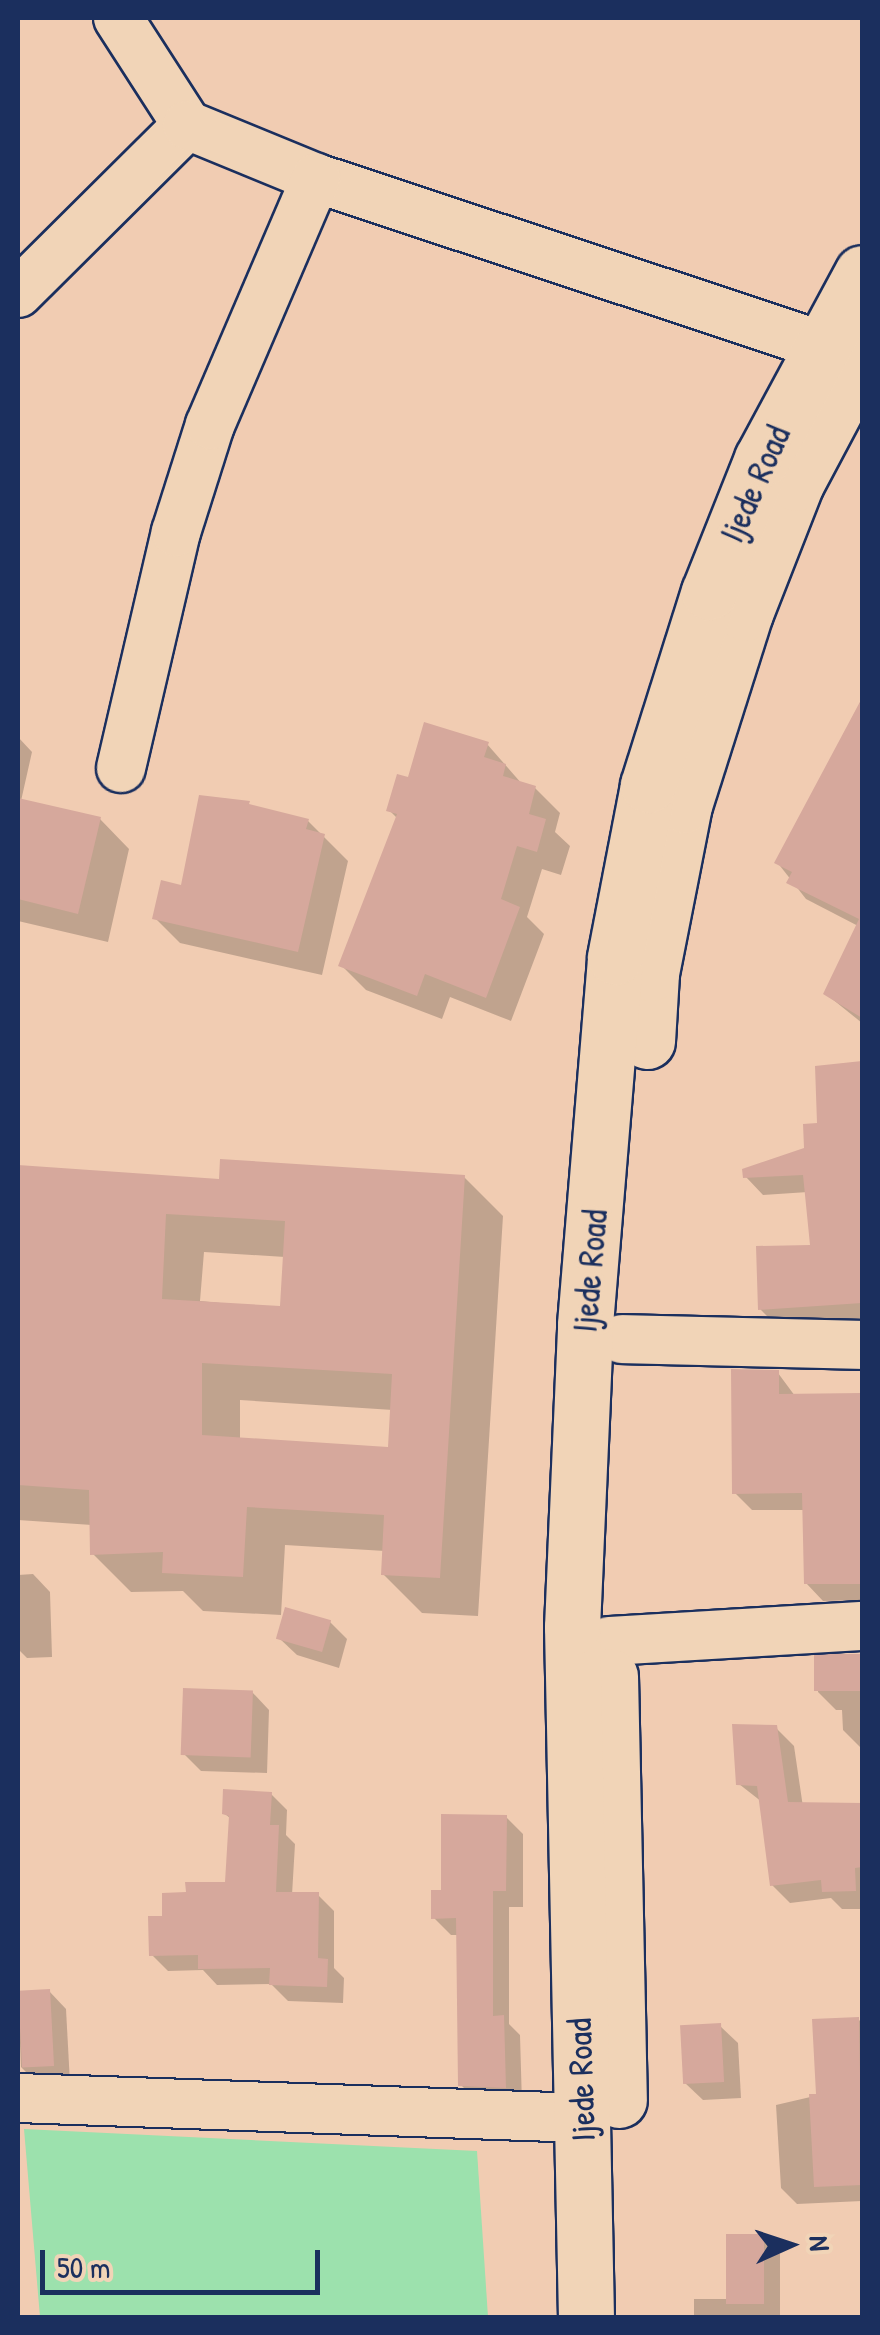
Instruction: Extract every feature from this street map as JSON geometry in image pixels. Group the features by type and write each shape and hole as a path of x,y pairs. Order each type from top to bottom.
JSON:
{"main road":[{"name":"Ijede Road","path":"586,2318 582,2118 622,1338 652,973 684,805 745,614 843,353 862,273"},
{"name":"Ijede Road","path":"623,2318 572,1627 579,1436 615,957 648,786 709,592 762,459 843,353"}],"street":[{"path":"118,18 186,125 316,178 843,353"},
{"path":"18,293 186,125"},
{"path":"121,768 176,532 210,425 316,178"},
{"path":"622,1338 862,1345"},
{"path":"608,1641 862,1626"},
{"path":"18,2098 582,2118"}],"green space":[{"path":"24,2129 477,2151 488,2317 40,2317"}],"building":[{"path":"862,698 862,1018 823,994 859,919 786,883 792,872 774,863"},
{"path":"424,722 489,742 484,757 506,764 503,776 536,786 529,814 546,819 537,852 517,846 501,899 520,907 486,998 425,974 417,996 338,966 397,814 386,811 397,774 408,777"},
{"path":"199,795 250,801 249,804 309,819 306,829 325,834 298,952 152,919 161,880 181,885"},
{"path":"18,798 101,817 78,914 18,899"},
{"path":"862,1061 862,1303 758,1310 756,1246 810,1245 803,1175 743,1178 742,1169 804,1148 803,1124 817,1123 815,1066"},
{"path":"220,1159 465,1175 440,1578 381,1575 384,1515 247,1507 243,1577 162,1573 163,1552 90,1555 89,1490 18,1485 18,1165 219,1179","holes":["166,1214 285,1221 280,1306 162,1299","202,1363 392,1374 388,1447 202,1435"]},
{"path":"731,1369 779,1370 779,1394 862,1393 862,1584 804,1584 802,1493 732,1494"},
{"path":"285,1607 331,1620 322,1652 276,1639"},
{"path":"814,1654 862,1654 862,1691 814,1691"},
{"path":"183,1688 253,1690 251,1757 181,1755"},
{"path":"732,1724 777,1725 788,1802 862,1803 862,1867 855,1868 856,1891 822,1892 821,1880 770,1886 757,1786 736,1785"},
{"path":"223,1789 272,1792 270,1825 279,1825 276,1892 319,1892 318,1958 328,1959 327,1987 269,1985 270,1968 198,1969 198,1955 149,1956 148,1916 162,1916 162,1893 186,1892 185,1882 225,1882 229,1816 222,1814"},
{"path":"441,1814 507,1815 506,1891 493,1891 493,2016 504,2015 506,2088 458,2086 456,1918 431,1919 431,1890 441,1890"},
{"path":"50,1989 54,2066 22,2068 18,1991"},
{"path":"859,2017 862,2185 814,2187 809,2094 816,2094 812,2019"},
{"path":"721,2023 724,2082 683,2084 680,2025"},
{"path":"726,2234 764,2234 764,2304 726,2304"}]}
